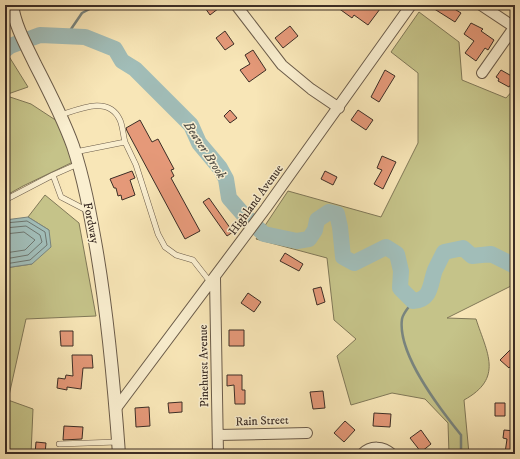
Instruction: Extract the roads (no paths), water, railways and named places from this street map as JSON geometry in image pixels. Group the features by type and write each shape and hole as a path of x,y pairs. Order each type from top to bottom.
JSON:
{"street":[{"path":"236,5 282,65 311,89 339,108"},
{"name":"Highland Avenue","path":"117,407 246,236 339,108 411,5"},
{"path":"481,5 515,26 482,73"},
{"name":"Fordway","path":"10,8 20,34 61,116 78,164 89,212 107,322 117,407 119,448"},
{"name":"Pinehurst Avenue","path":"213,281 218,454"},
{"name":"Rain Street","path":"218,436 307,433"},
{"path":"362,454 367,450 377,447 392,454"}],"lane":[{"path":"61,116 97,105 104,106 117,115 125,142 140,176 158,234 165,247 176,255 193,260 213,281"},
{"path":"74,152 125,142"},
{"path":"5,200 78,164"},
{"path":"53,175 60,197 89,212"},
{"path":"59,444 119,448"}],"water":[{"path":"28,217 49,230 51,247 32,264 5,268 5,220"}],"waterway":[{"path":"67,35 82,13 97,5"},
{"name":"Beaver Brook","path":"5,50 10,46 40,35 85,37 115,49 122,61 135,69 191,125 199,143 220,168 226,179 229,198 264,234 297,241 309,239 315,230 317,220 329,212 337,214 343,257 354,263 386,247 397,254 401,271 400,288 413,301 424,298 427,294 435,270 444,252 463,248 472,256 491,254 515,266"},
{"path":"413,301 402,319 402,333 406,348 413,364 432,396 461,435 461,454"}]}
